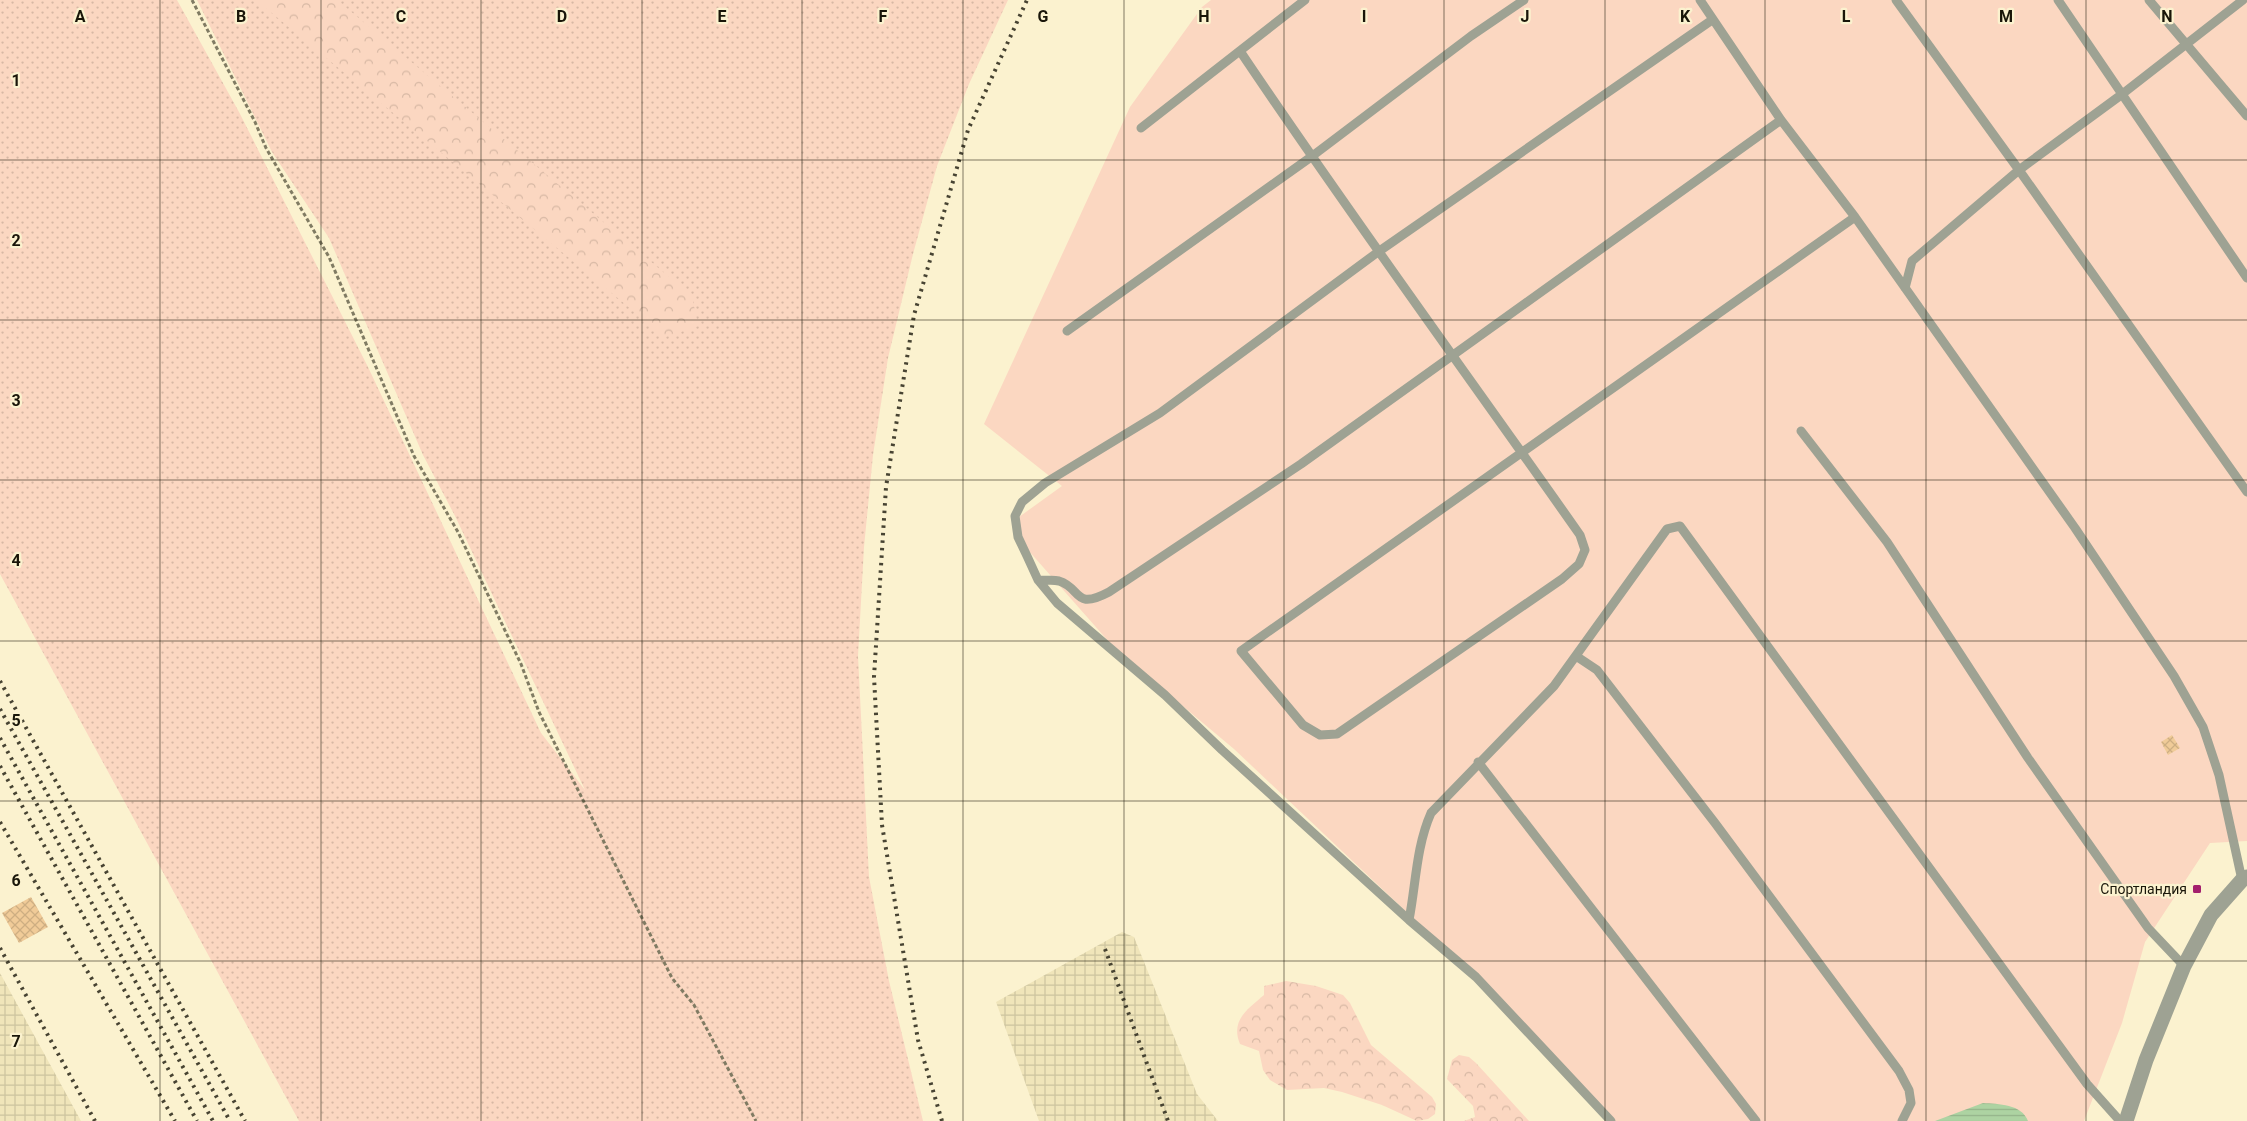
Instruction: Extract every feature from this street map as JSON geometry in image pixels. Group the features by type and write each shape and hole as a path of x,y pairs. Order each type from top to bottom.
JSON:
{"street":[{"path":"2126,1121 2146,1060 2184,966 2211,915 2244,879"}],"lane":[{"path":"1140,128 1305,0"},
{"path":"1067,332 1311,157 1471,36 1524,0"},
{"path":"1700,0 1782,120 1906,288 2075,528 2174,676 2203,728 2216,767 2244,879"},
{"path":"1896,0 2020,170 2247,492"},
{"path":"2058,0 2247,278"},
{"path":"2149,0 2247,116"},
{"path":"1906,288 1912,261 2020,170 2121,95 2243,0"},
{"path":"1610,1121 1476,977 1409,920 1222,750 1165,695 1057,603 1038,580 1018,537 1016,516 1022,502 1045,483 1160,413 1378,252 1712,20"},
{"path":"1240,51 1311,157 1523,453 1580,536 1585,550 1579,564 1562,579 1337,734 1320,735 1304,725 1241,651 1523,453 1855,217"},
{"path":"1038,580 1061,582 1082,599 1096,599 1109,592 1301,464 1782,120"},
{"path":"1801,431 1887,542 2028,758 2148,928 2184,966"},
{"path":"1409,920 1416,866 1424,827 1431,813 1478,762 1554,686 1667,530 1680,526 2087,1084 2120,1121"},
{"path":"1576,656 1597,670 1715,823 1899,1071 1909,1090 1911,1103 1902,1121"},
{"path":"1478,762 1756,1121"}],"path":[{"path":"192,0 255,122 266,148 329,257 414,456 458,532 521,664 540,712 667,970 694,1005 756,1121"}],"shaded area":[{"path":"1122,932 1134,937 1197,1094 1218,1121 1039,1121 996,1002"},
{"path":"0,973 81,1121 0,1121"},
{"path":"1983,1103 2015,1108 2025,1115 2028,1121 1935,1121"}],"green space":[{"path":"0,0 177,0 239,112 368,367 541,733 585,790 455,516 423,455 329,238 272,152 197,0 1008,0 969,84 937,166 913,254 888,358 873,455 864,547 858,656 869,877 889,981 923,1121 299,1121 0,574"},
{"path":"256,0 337,0 692,296 698,326 665,337"},
{"path":"1211,0 2247,0 2247,841 2210,843 2145,942 2122,1023 2084,1121 1615,1121 1414,919 1234,749 1117,651 1021,542 1019,517 1062,486 984,424 1130,107 1202,7"},
{"path":"1286,981 1316,986 1343,995 1350,1003 1371,1045 1432,1097 1436,1104 1435,1114 1428,1119 1417,1121 1382,1105 1342,1092 1324,1088 1287,1090 1270,1080 1263,1070 1259,1051 1240,1044 1237,1028 1242,1016 1264,995 1264,986"},
{"path":"1459,1055 1469,1057 1476,1063 1529,1121 1464,1121 1475,1117 1473,1106 1447,1079 1452,1060"}],"building":[{"path":"2172,735 2180,748 2168,755 2161,742"},
{"path":"31,897 48,927 19,943 2,913"}],"railway":[{"path":"942,1121 918,1040 882,825 874,677 886,487 914,315 968,130 1027,0"},
{"path":"0,681 245,1121"},
{"path":"0,709 230,1121"},
{"path":"0,738 213,1121"},
{"path":"0,766 197,1121"},
{"path":"0,822 175,1121"},
{"path":"0,948 95,1121"},
{"path":"1105,949 1168,1121"}],"place":[{"name":"Спортландия","path":"2197,889"}]}
